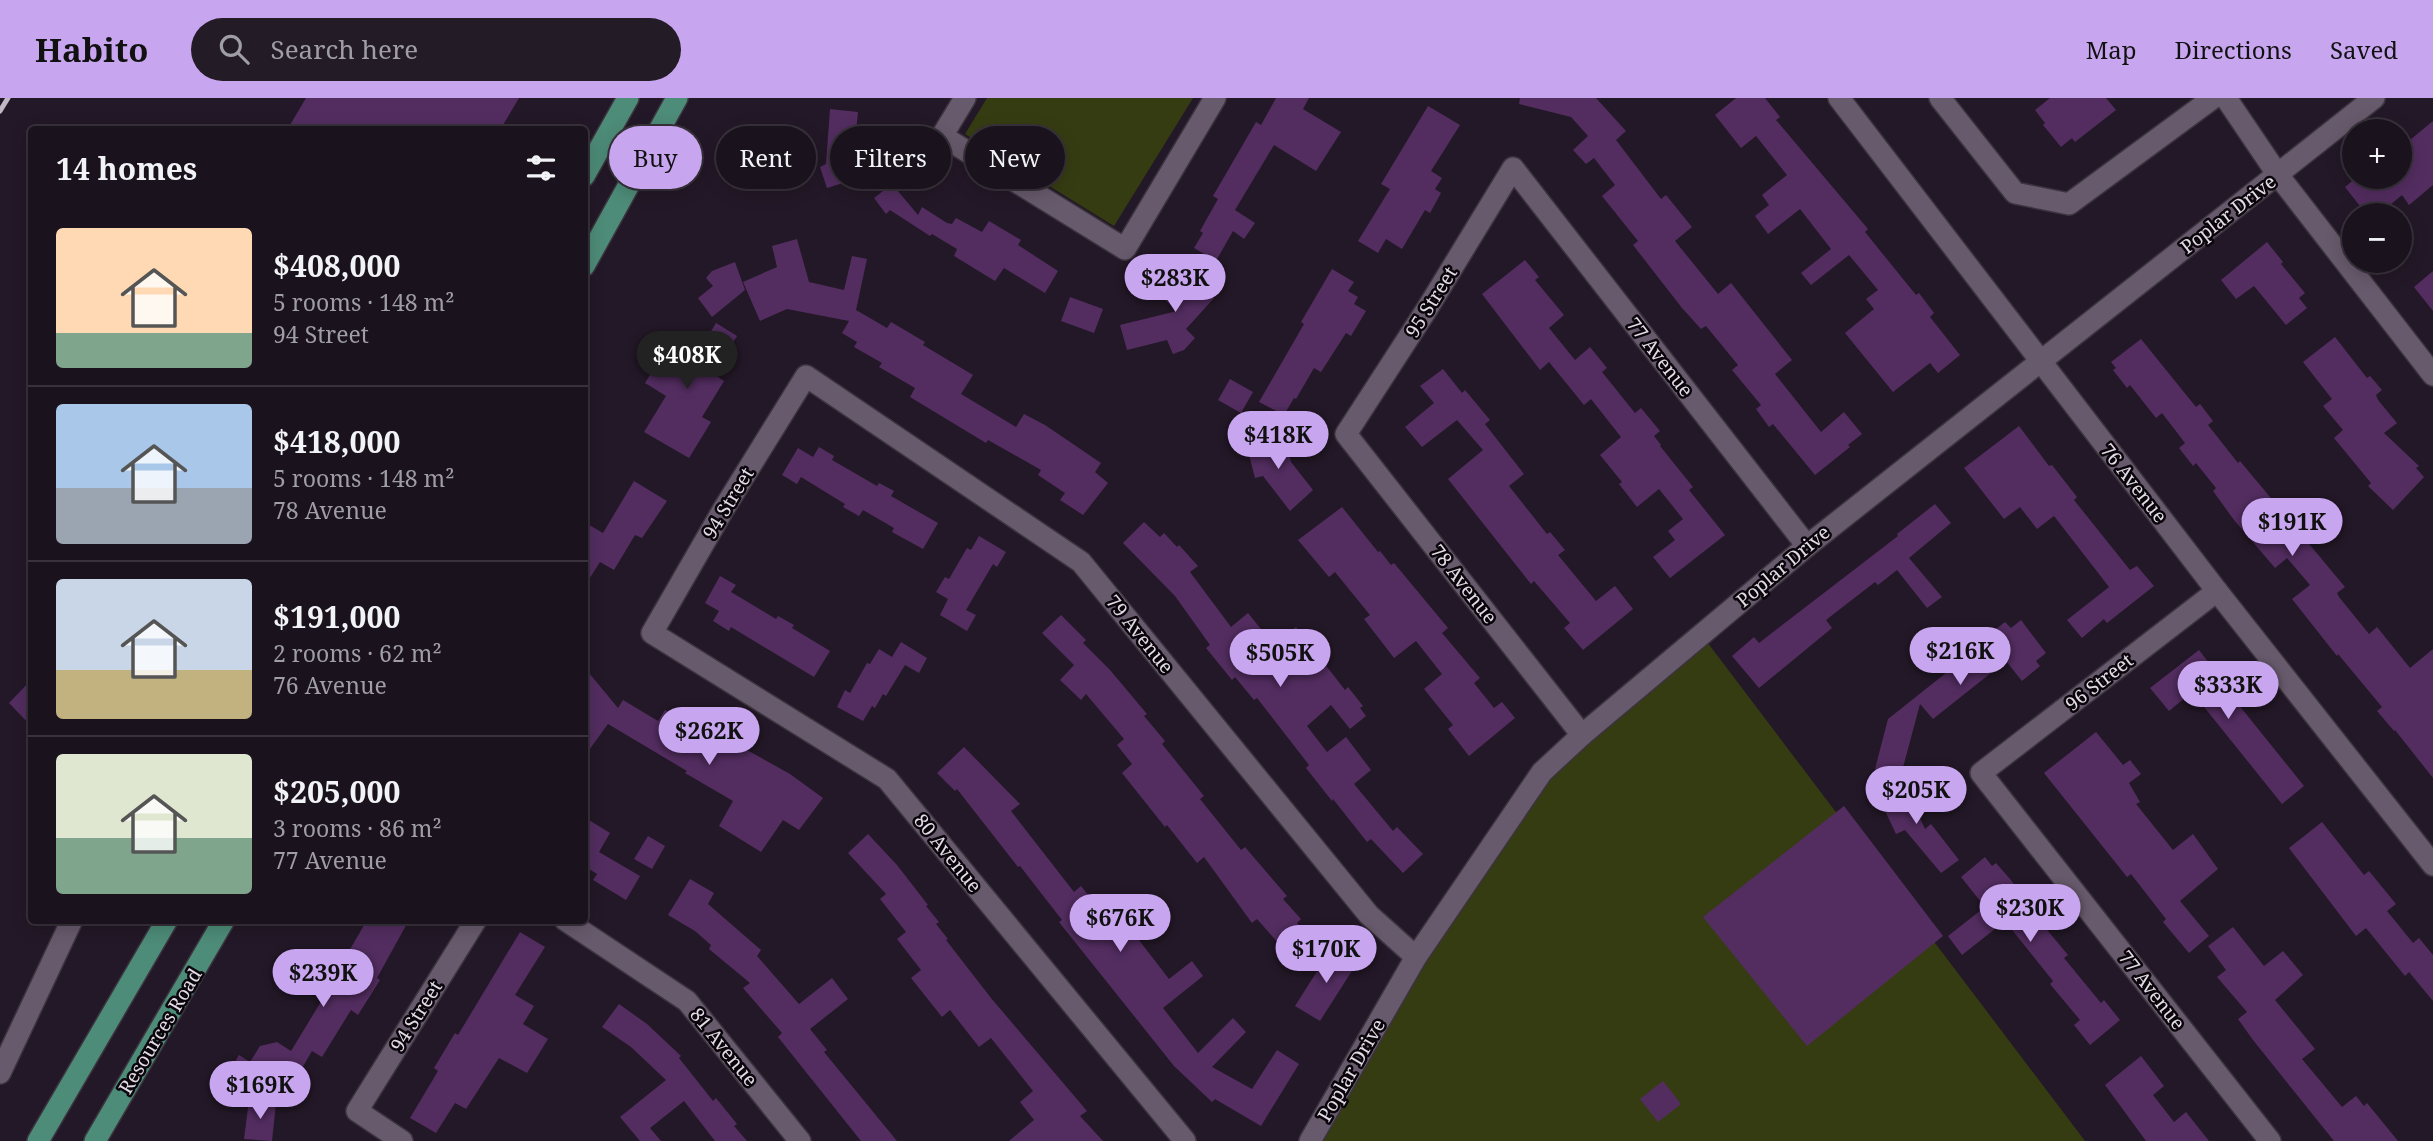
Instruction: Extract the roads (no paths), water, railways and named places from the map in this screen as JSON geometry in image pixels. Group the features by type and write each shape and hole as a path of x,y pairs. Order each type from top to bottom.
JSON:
{"main road":[{"path":"588,169 628,98"},
{"path":"588,259 677,98"},
{"path":"38,1141 165,924"},
{"name":"Resources Road","path":"95,1141 222,924"}],"street":[{"path":"965,98 942,136 1125,249 1215,98"},
{"name":"76 Avenue","path":"1839,98 2217,591 2433,865"},
{"path":"1940,98 2015,193 2069,204 2213,98"},
{"path":"2226,98 2278,175 2433,375"},
{"name":"Poplar Drive","path":"1310,1141 1416,957 1542,772 1582,735 1807,546 2374,98"},
{"name":"95 Street","path":"1346,434 1427,309 1513,168"},
{"name":"77 Avenue","path":"1513,168 1807,546"},
{"name":"94 Street","path":"652,632 806,376"},
{"name":"79 Avenue","path":"806,376 1082,562 1369,915 1416,957"},
{"name":"78 Avenue","path":"1346,434 1582,735"},
{"name":"96 Street","path":"1981,773 2217,591"},
{"name":"80 Avenue","path":"652,632 887,779 1185,1141"},
{"name":"77 Avenue","path":"1981,773 2270,1141"},
{"path":"0,1073 70,924"},
{"name":"94 Street","path":"402,1141 357,1111 474,924"},
{"name":"81 Avenue","path":"571,924 687,1001 800,1141"}],"railway":[{"path":"0,111 8,98"}]}
